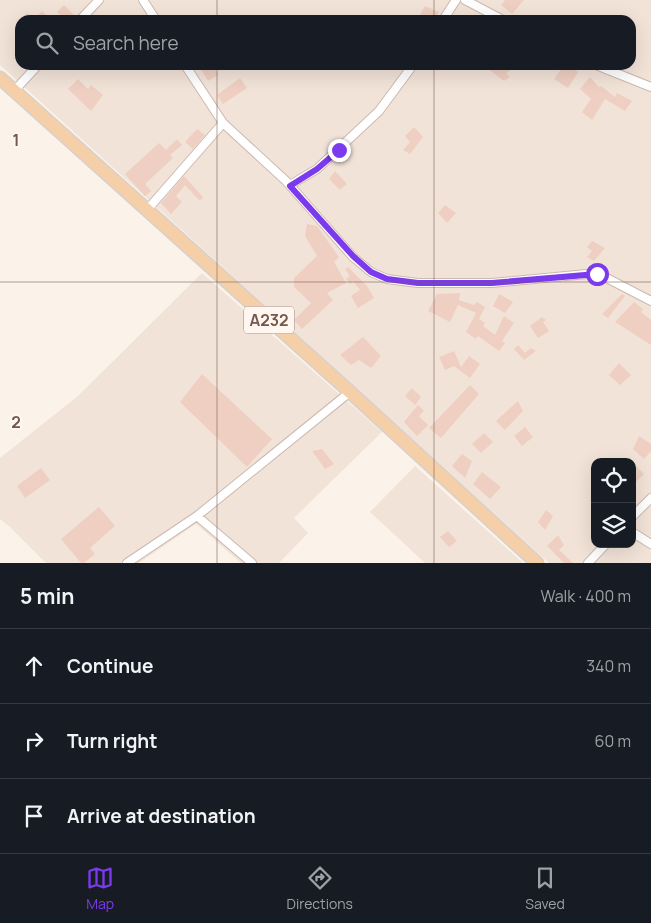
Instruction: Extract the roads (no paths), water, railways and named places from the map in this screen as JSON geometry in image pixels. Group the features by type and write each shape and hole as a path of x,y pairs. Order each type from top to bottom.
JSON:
{"main road":[{"name":"A232","path":"0,78 350,392 537,563"}],"street":[{"path":"85,15 99,0"},
{"path":"143,0 153,15"},
{"path":"446,15 456,0"},
{"path":"466,0 494,15"},
{"path":"14,91 33,70"},
{"path":"188,70 223,123 290,186 353,256 371,272 387,279 418,283 492,283 597,274 651,301"},
{"path":"290,186 317,169 378,112 409,70"},
{"path":"608,70 651,87"},
{"path":"147,210 223,123"},
{"path":"127,563 197,516 350,392"},
{"path":"636,513 651,498"},
{"path":"197,516 252,563"},
{"path":"636,535 651,544"},
{"path":"588,563 602,548"}]}
